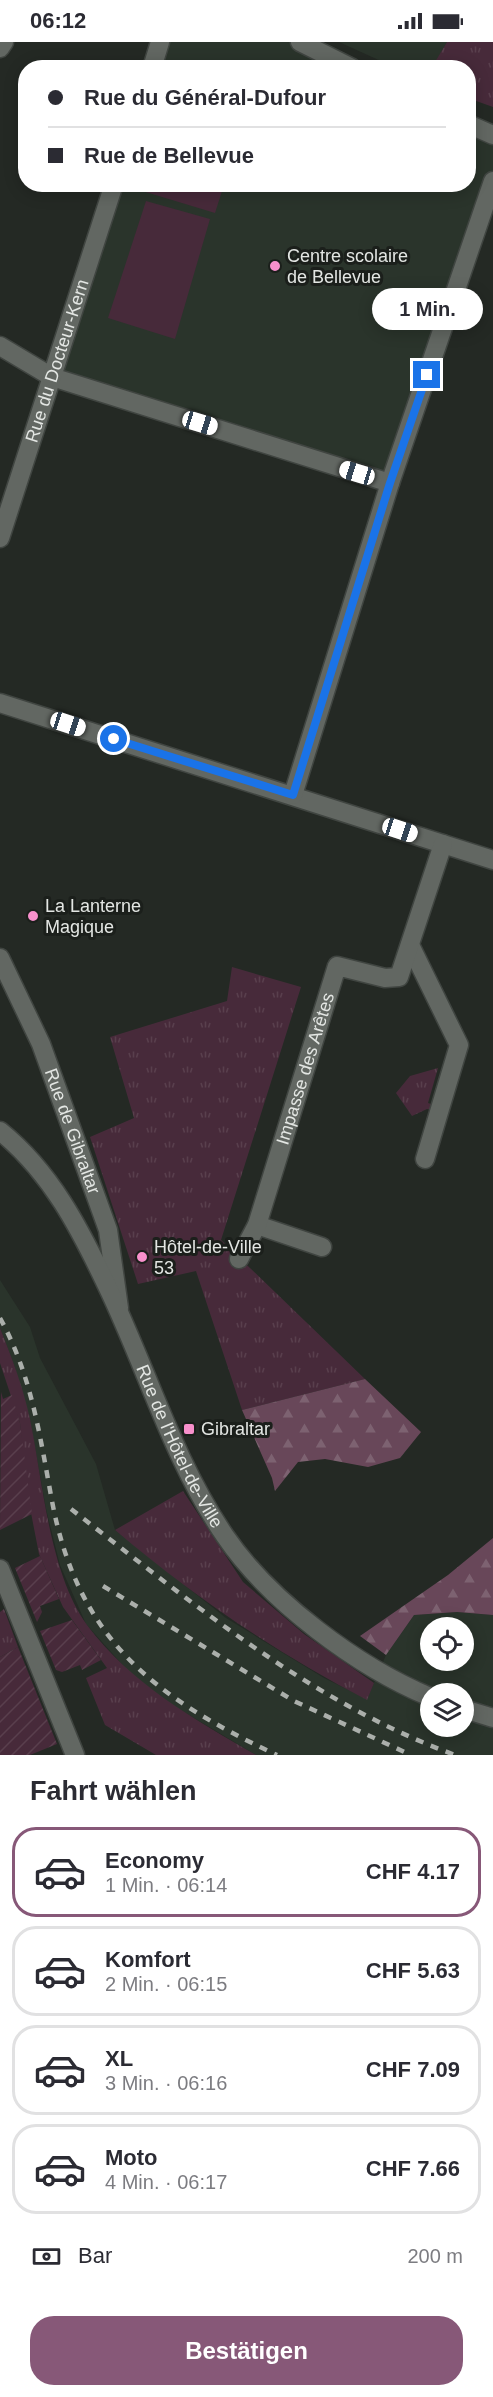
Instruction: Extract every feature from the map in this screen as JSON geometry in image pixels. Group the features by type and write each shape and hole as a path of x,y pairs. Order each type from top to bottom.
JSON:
{"street":[{"path":"0,48 4,42"},
{"path":"154,60 160,42"},
{"path":"300,42 336,60"},
{"path":"476,128 493,135"},
{"path":"293,795 390,483 493,181"},
{"name":"Rue du Docteur-Kern","path":"0,538 111,192"},
{"path":"0,346 52,376 390,483"},
{"path":"0,703 493,860"},
{"name":"Impasse des Arêtes","path":"239,1259 257,1225 338,966 385,978 399,977 443,844"},
{"path":"410,945 459,1045 425,1159"},
{"name":"Rue de Gibraltar","path":"0,958 41,1044 108,1230 120,1313"},
{"name":"Rue de l'Hôtel-de-Ville","path":"0,1131 36,1166 60,1197 85,1239 120,1313 182,1458 226,1538 291,1607 355,1658 398,1684 420,1693"},
{"path":"257,1225 322,1247"},
{"path":"0,1569 75,1755"},
{"path":"474,1712 493,1718"}],"shaded area":[{"path":"160,42 300,42 336,60 154,60"},
{"path":"339,42 447,42 437,60 379,60"},
{"name":"Centre scolaire de Bellevue","path":"476,128 493,135 493,181 390,483 52,377 112,192 476,192"},
{"path":"0,1280 30,1327 40,1358 96,1464 115,1530 226,1618 324,1678 367,1699 386,1655 414,1615 457,1612 493,1615 493,1755 256,1755 164,1700 128,1671 86,1624 60,1565 46,1509 30,1420 14,1365 0,1328"}],"green space":[{"path":"447,42 493,42 493,107 476,101 476,60 436,60"},
{"path":"146,192 222,192 215,213"},
{"path":"146,201 210,219 175,339 108,318"},
{"path":"232,967 301,987 221,1240 365,1379 242,1410 196,1271 138,1284 90,1137 134,1118 110,1037 227,1001"},
{"path":"438,1068 428,1103 434,1105 433,1110 427,1109 412,1116 396,1093 410,1076"},
{"path":"0,1328 27,1407 49,1526 64,1579 74,1604 104,1646 143,1683 187,1714 256,1755 156,1755 105,1725 86,1678 107,1668 63,1607 39,1554 26,1487 20,1423 0,1363"},
{"path":"365,1379 421,1432 400,1458 368,1467 325,1459 298,1462 275,1491 272,1478 242,1410"},
{"path":"1,1392 3,1399 12,1395 20,1423 32,1514 0,1530"},
{"path":"183,1491 243,1582 304,1634 374,1683 367,1700 300,1663 236,1622 174,1578 115,1530"},
{"path":"493,1538 493,1615 457,1612 414,1615 386,1655 360,1636 448,1575"},
{"path":"40,1556 59,1599 40,1606 42,1612 37,1622 15,1568"},
{"path":"4,1609 18,1647 0,1657 0,1612"},
{"path":"72,1620 101,1660 82,1670 80,1665 62,1672 56,1670 40,1631"},
{"path":"18,1647 57,1744 30,1755 0,1755 0,1657"}],"railway":[{"path":"0,1318 20,1362 34,1407 52,1501 64,1549 81,1591 102,1627 128,1659 159,1686 194,1711 277,1755"},
{"path":"71,1509 207,1614 301,1678 402,1733 455,1755"},
{"path":"103,1586 294,1701 411,1755"}],"place":[{"name":"Centre scolaire de Bellevue","path":"275,266"},
{"name":"La Lanterne Magique","path":"33,916"},
{"name":"Hôtel-de-Ville 53","path":"142,1257"},
{"name":"Gibraltar","path":"189,1429"}],"route":[{"path":"114,739 293,795 390,483 427,375"}]}
